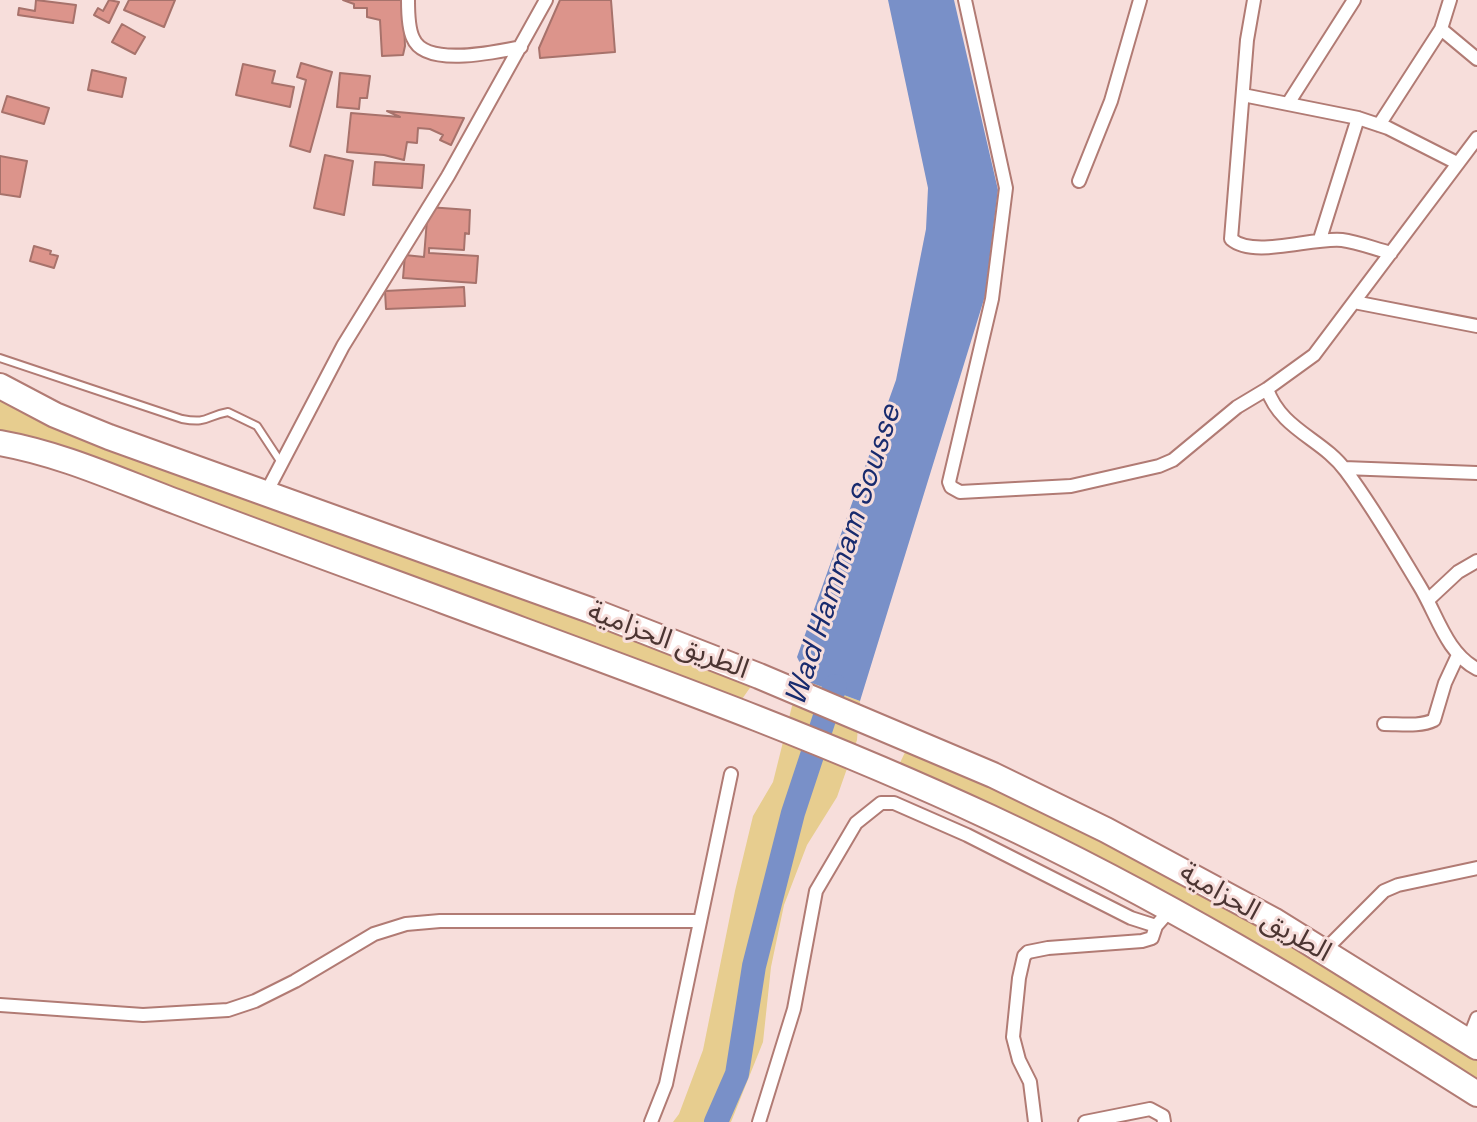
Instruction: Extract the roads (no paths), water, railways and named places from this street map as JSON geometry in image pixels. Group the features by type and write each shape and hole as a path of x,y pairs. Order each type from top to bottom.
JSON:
{"highway":[{"name":"الطريق الحزامية","path":"0,386 96,432 577,605 759,676 993,775 1106,830 1273,920 1474,1036"},
{"name":"الطريق الحزامية","path":"0,443 64,458 746,713 892,775 1123,883 1163,918 1258,957 1477,1094"}],"street":[{"path":"408,0 412,37 428,53 446,56 521,47"},
{"path":"266,493 343,346 448,176 546,0"},
{"path":"965,0 1006,188 992,299 949,482 960,492 1071,486 1173,460 1237,407 1314,355 1477,138"},
{"path":"1079,181 1111,101 1140,0"},
{"path":"1254,0 1247,40 1231,239 1235,243 1256,248 1320,239 1344,240 1391,253"},
{"path":"1289,102 1354,0"},
{"path":"1379,125 1441,29 1450,0"},
{"path":"1441,29 1477,59"},
{"path":"1243,95 1358,118 1457,163"},
{"path":"1320,239 1358,118"},
{"path":"1354,302 1477,326"},
{"path":"1267,389 1277,411 1344,468 1428,600 1458,655 1463,662 1477,669"},
{"path":"1344,468 1477,473"},
{"path":"1428,600 1458,572 1477,561"},
{"path":"1384,724 1433,722 1458,655"},
{"path":"651,1122 666,1084 731,774"},
{"path":"759,1122 794,1009 816,891 856,823 881,803 894,803 932,820 1122,914 1163,918 1152,938 1142,941 1048,948 1028,952 1024,956 1013,1037 1019,1060 1030,1082 1035,1122"},
{"path":"1324,951 1384,891 1398,885 1477,868"},
{"path":"0,1005 143,1015 228,1010 255,1001 295,981 374,934 406,924 440,921 700,921"},
{"path":"1085,1122 1150,1109 1163,1116 1164,1122"}],"lane":[{"path":"0,358 182,419 208,420 228,412 257,426 282,464"}],"water":[{"path":"888,0 954,0 998,190 985,296 860,701 809,682 797,657 896,380 926,229 928,188"}],"waterway":[{"name":"Wad Hammam Sousse","path":"716,1122 737,1074 754,966 793,813 835,686"}]}
